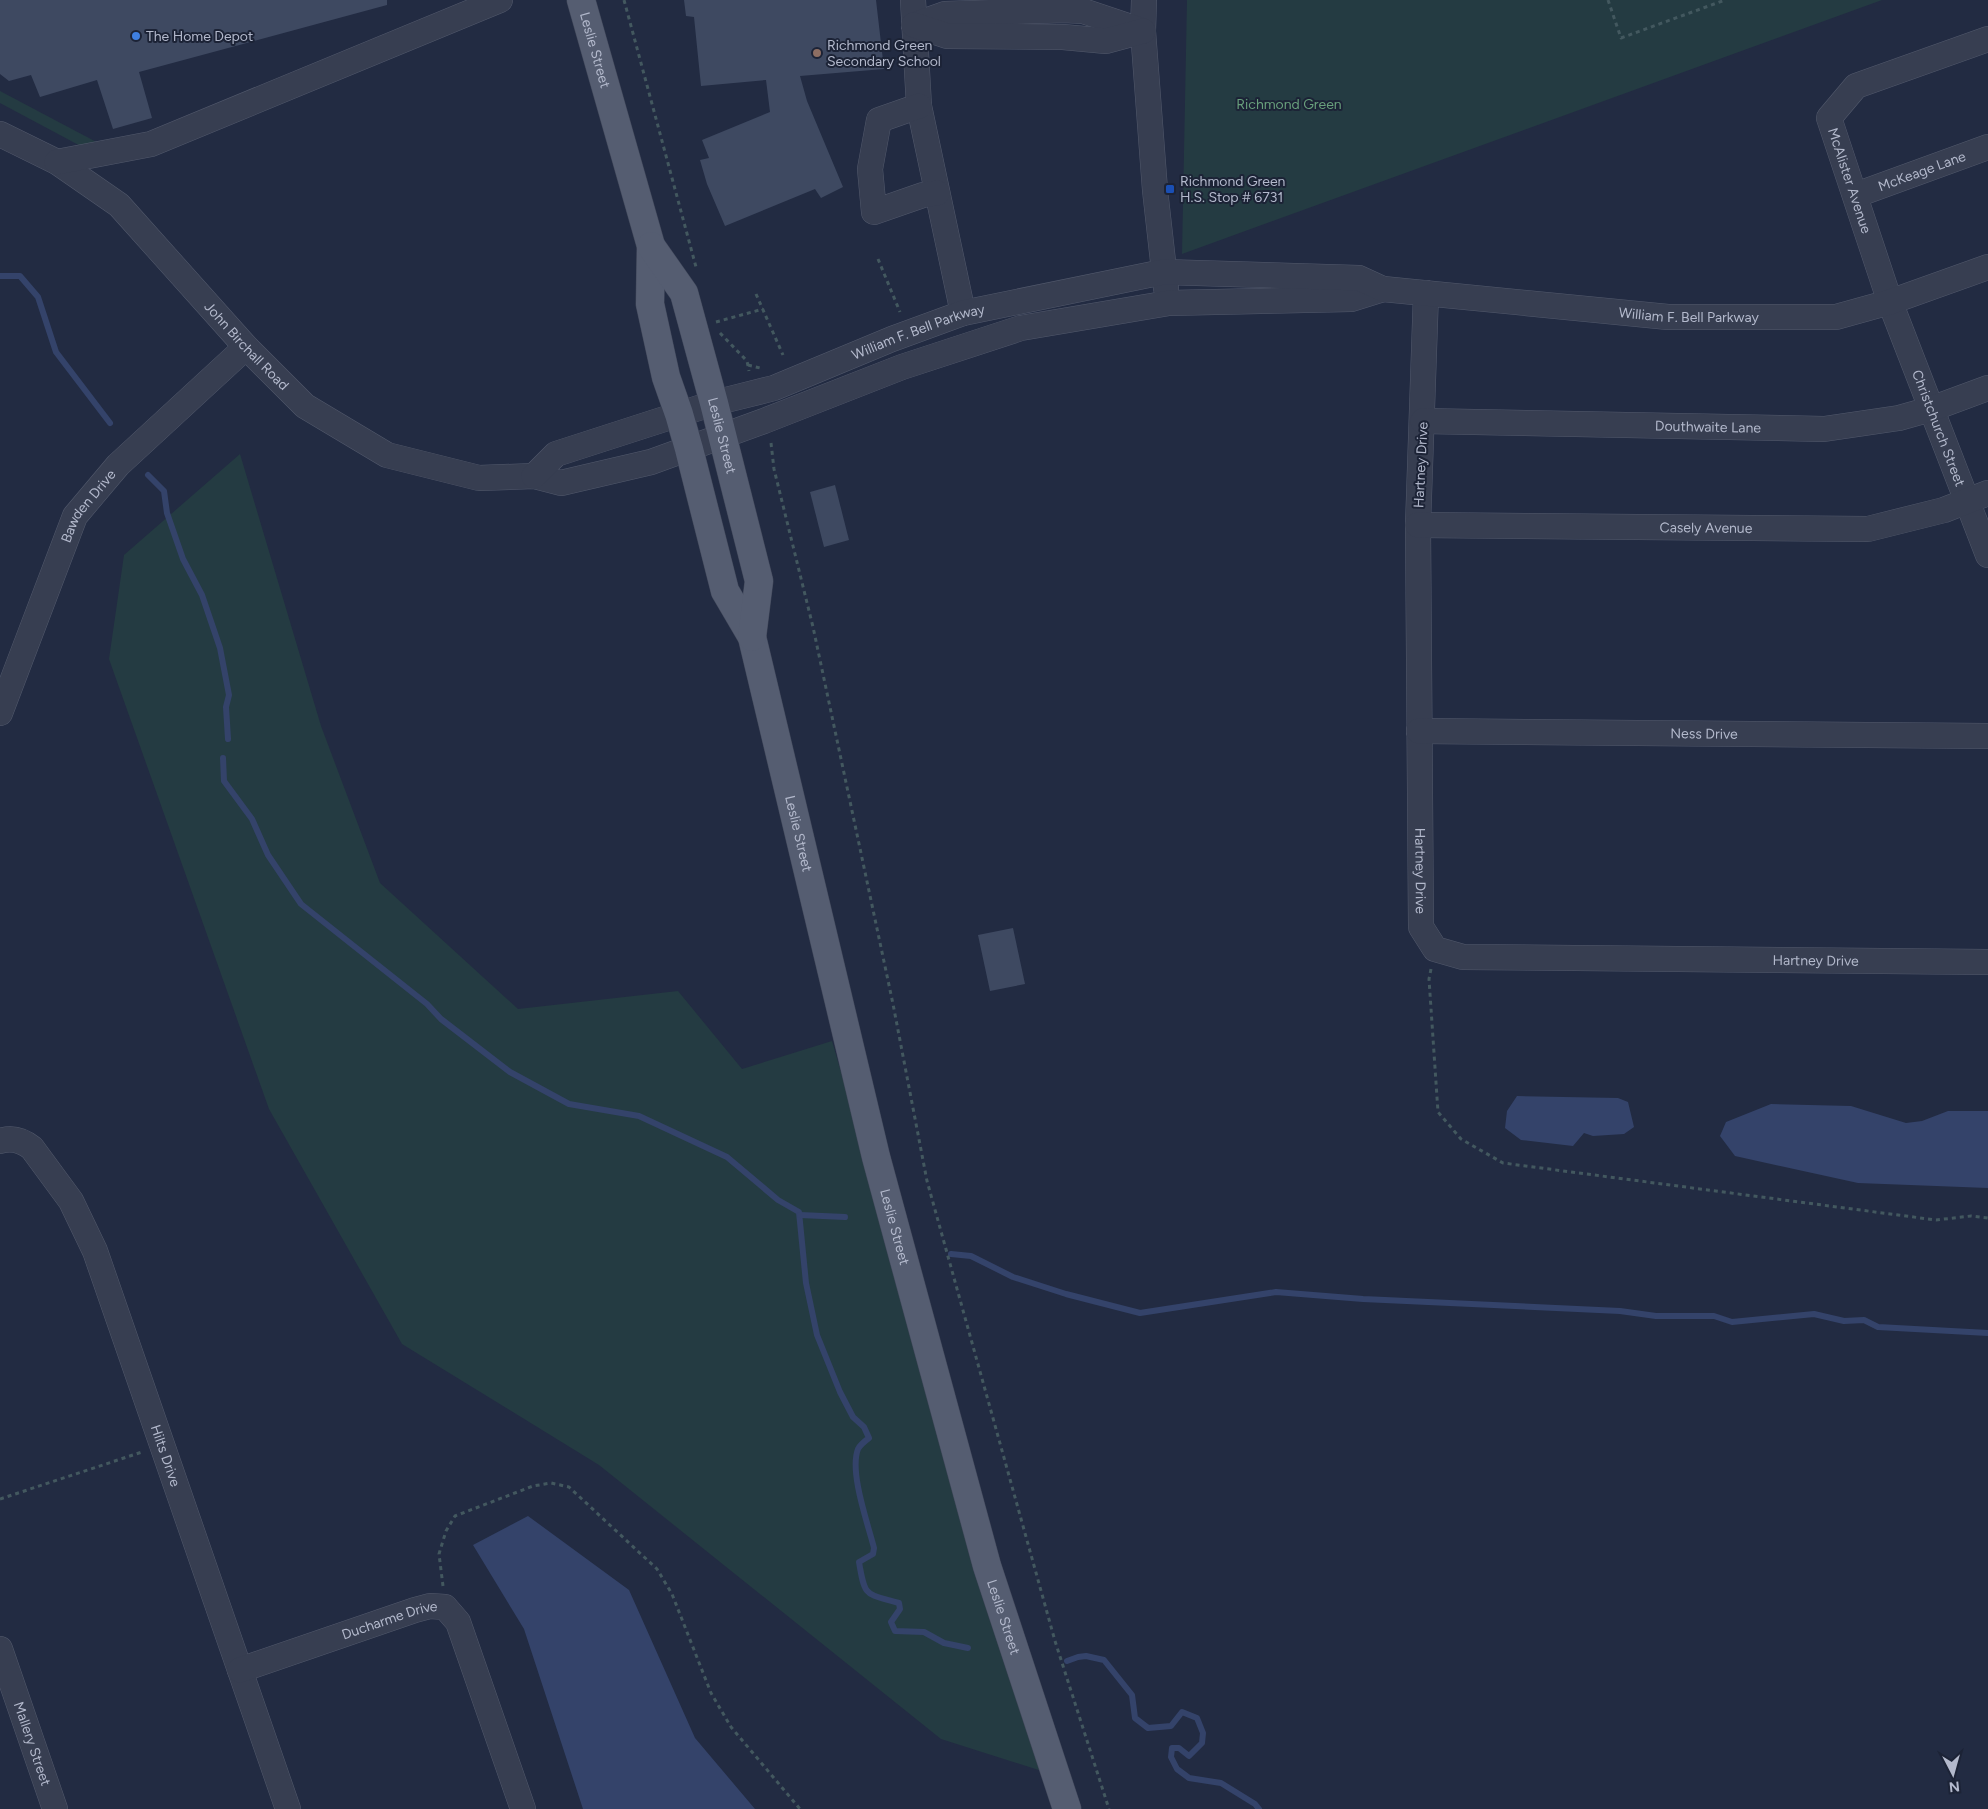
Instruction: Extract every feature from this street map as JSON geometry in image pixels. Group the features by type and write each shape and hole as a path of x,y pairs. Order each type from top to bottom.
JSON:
{"main road":[{"name":"Leslie Street","path":"581,0 650,246 650,304 666,377 689,449 725,591 752,637 876,1157 987,1566 1066,1809"},
{"name":"Leslie Street","path":"650,246 684,293 714,403 758,581 752,637"}],"street":[{"path":"57,162 151,144 500,0"},
{"path":"913,0 919,106 963,313"},
{"path":"1144,0 1143,31 1163,272 1169,302"},
{"path":"914,25 946,14 1064,10 1083,11 1143,31"},
{"name":"McAlister Avenue","path":"1890,302 1829,118 1856,86 1988,39"},
{"path":"919,106 879,120 870,169 874,212 923,195 937,193"},
{"name":"John Birchall Road","path":"0,134 57,162 119,205 246,347 306,406 387,455 478,478 534,476 561,483 651,462 689,449"},
{"name":"McKeage Lane","path":"1856,195 1988,147"},
{"name":"William F. Bell Parkway","path":"679,414 774,388 892,339 963,313 1163,272 1359,278 1383,289 1668,317 1836,317 1890,302 1988,267"},
{"name":"William F. Bell Parkway","path":"689,449 902,367 1021,328 1169,302 1351,299 1383,289"},
{"name":"Hartney Drive","path":"1426,293 1418,525 1421,927 1435,949 1463,957 1988,962"},
{"name":"Christchurch Street","path":"1890,302 1931,409 1978,497 1988,555"},
{"name":"Bawden Drive","path":"0,713 75,516 118,465 246,347"},
{"name":"Douthwaite Lane","path":"1423,421 1824,429 1899,418 1931,409 1988,388"},
{"path":"534,476 556,454 679,414"},
{"name":"Casely Avenue","path":"1418,525 1868,528 1944,510 1978,497"},
{"name":"Ness Drive","path":"1419,731 1988,736"},
{"name":"Hilts Drive","path":"0,1141 15,1139 24,1142 32,1148 60,1184 95,1251 288,1809"},
{"name":"Ducharme Drive","path":"240,1670 415,1610 430,1606 445,1607 458,1622 523,1809"},
{"name":"Mallery Street","path":"0,1649 55,1809"}],"path":[{"path":"624,0 697,269"},
{"path":"1608,0 1621,38 1724,0"},
{"path":"878,259 900,312"},
{"path":"756,294 783,354"},
{"path":"750,373 746,362 711,323 763,309"},
{"path":"770,444 774,469 817,646 893,1004 927,1181 1055,1641 1109,1809"},
{"path":"1435,949 1429,979 1438,1112 1461,1139 1503,1163 1936,1220 1971,1216 1988,1218"},
{"path":"0,1500 162,1446"},
{"path":"445,1607 439,1554 446,1531 455,1516 533,1486 550,1483 569,1487 657,1569 672,1594 711,1693 732,1727 800,1809"}],"green space":[{"name":"Richmond Green","path":"1187,0 1882,0 1182,254"},
{"path":"0,91 104,146 88,150 0,103"},
{"path":"240,454 321,726 380,883 518,1009 678,991 742,1069 832,1041 1045,1772 941,1739 599,1465 402,1344 269,1109 109,659 124,555"}],"water":[{"path":"1517,1096 1618,1098 1628,1102 1634,1127 1624,1134 1593,1136 1584,1133 1573,1146 1521,1140 1505,1128 1507,1111"},
{"path":"1771,1104 1851,1106 1906,1123 1922,1121 1948,1111 1988,1111 1988,1188 1858,1183 1735,1156 1720,1136 1726,1122"},
{"path":"528,1516 629,1590 695,1738 755,1809 583,1809 524,1629 473,1545"}],"building":[{"name":"The Home Depot","path":"0,0 387,0 387,5 139,72 152,118 113,129 97,80 40,97 31,75 9,81 0,74"},
{"path":"684,0 876,0 884,69 800,76 807,101 843,187 821,198 815,189 725,226 707,184 700,160 709,158 702,140 770,112 766,80 701,86 694,17 686,16"},
{"path":"835,485 849,540 824,547 810,492"},
{"path":"1013,928 1025,984 990,991 978,935"}],"waterway":[{"path":"0,276 20,276 38,297 56,352 110,423"},
{"path":"148,475 164,491 167,513 183,559 202,595 220,648 229,695 226,707 228,739"},
{"path":"223,758 224,781 252,819 268,855 301,904 427,1004 441,1019 510,1072 569,1104 639,1116 727,1157 778,1200 799,1212 806,1283 817,1335 840,1392 853,1417 864,1427 869,1438 858,1449 856,1459 860,1498 874,1548 873,1554 859,1562 865,1588 873,1595 899,1603 900,1609 891,1622 895,1631 924,1632 944,1643 968,1648"},
{"path":"800,1215 845,1217"},
{"path":"951,1254 971,1256 1013,1277 1066,1294 1140,1313 1276,1292 1363,1299 1620,1311 1656,1316 1714,1316 1732,1322 1814,1314 1844,1321 1864,1320 1878,1327 1988,1333"},
{"path":"1067,1661 1086,1656 1104,1660 1132,1695 1135,1718 1148,1728 1171,1726 1182,1712 1197,1718 1203,1733 1202,1743 1189,1756 1179,1748 1172,1748 1171,1757 1177,1769 1189,1778 1221,1783 1255,1804 1259,1809"}],"place":[{"name":"The Home Depot","path":"136,36"},
{"name":"Richmond Green Secondary School","path":"817,53"},
{"name":"Richmond Green H.S. Stop # 6731","path":"1170,189"}]}
